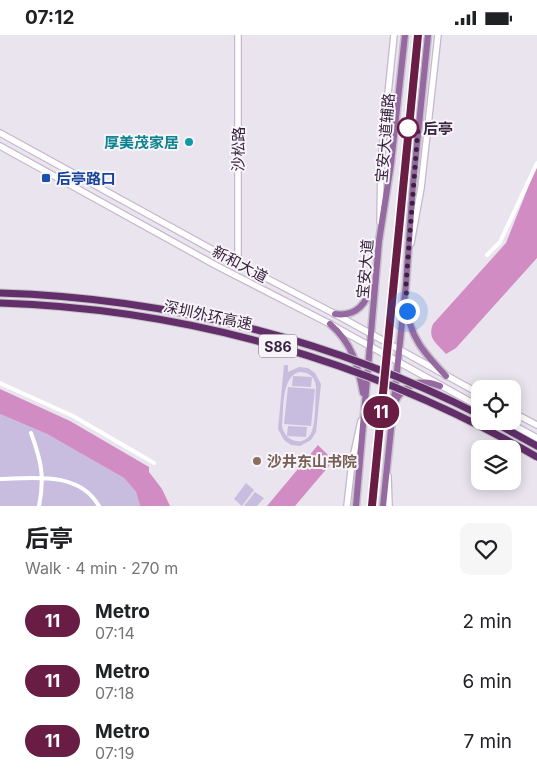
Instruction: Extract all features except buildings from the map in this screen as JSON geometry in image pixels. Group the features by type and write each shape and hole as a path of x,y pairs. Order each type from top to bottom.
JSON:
{"highway":[{"name":"深圳外环高速","path":"0,293 79,297 134,304 242,326 323,349 375,368 471,411"},
{"name":"深圳外环高速","path":"0,303 78,307 132,314 204,327 266,343 346,368 397,388 473,423 537,457"},
{"path":"508,430 537,446"}],"main road":[{"name":"沙松路","path":"238,35 238,263"},
{"name":"宝安大道辅路","path":"379,241 381,162 394,35"},
{"name":"宝安大道","path":"356,506 379,241 391,164 405,35"},
{"path":"382,506 409,257 413,184 428,35"},
{"path":"409,257 422,188 438,35"},
{"name":"新和大道","path":"0,133 471,389"},
{"name":"新和大道","path":"0,146 216,266 330,324 471,402"},
{"path":"335,314 350,313 364,305 369,296 377,268"},
{"path":"406,284 407,311 413,335 424,353 446,376"},
{"path":"330,324 347,342 355,356 360,372 364,401"},
{"path":"394,405 402,391 412,384 423,382 440,385"},
{"path":"347,506 352,462 363,411"},
{"path":"521,417 537,425"},
{"path":"521,429 537,438"},
{"path":"388,463 389,506"}],"street":[{"path":"488,255 500,242 537,163"},
{"path":"0,383 73,416 154,463"},
{"path":"31,433 40,457 43,478 39,506"},
{"path":"0,479 43,478 61,480 82,488 92,496 99,506"}],"shaded area":[{"path":"537,165 537,258 456,348 446,354 432,337 431,329 433,324 506,243"},
{"path":"284,365 288,365 288,372 299,367 308,368 315,373 321,384 316,432 311,440 300,446 291,445 284,440 278,429","holes":["303,372 312,376 315,381 314,421 309,437 304,440 295,441 290,439 283,431 284,394 293,375"]},
{"path":"293,376 312,377 311,387 292,386"},
{"path":"288,387 315,389 311,426 284,424"},
{"path":"0,389 70,421 149,467 149,472 162,489 170,506 140,506 136,492 124,478 47,434 0,414"},
{"path":"0,414 47,434 124,478 136,492 140,506 0,506"},
{"path":"288,426 307,427 306,437 287,436"},
{"path":"318,445 331,458 329,466 295,506 267,506"},
{"path":"246,483 254,490 242,506 234,499"},
{"path":"255,492 264,498 257,506 244,506"}],"metro line":[{"name":"11","path":"372,506 418,35"}],"place":[{"name":"后亭","path":"408,128"},
{"name":"厚美茂家居","path":"189,142"},
{"name":"后亭路口","path":"46,178"},
{"name":"沙井东山书院","path":"257,461"}],"route":[{"path":"407,311 406,284 418,128 408,128"}]}
